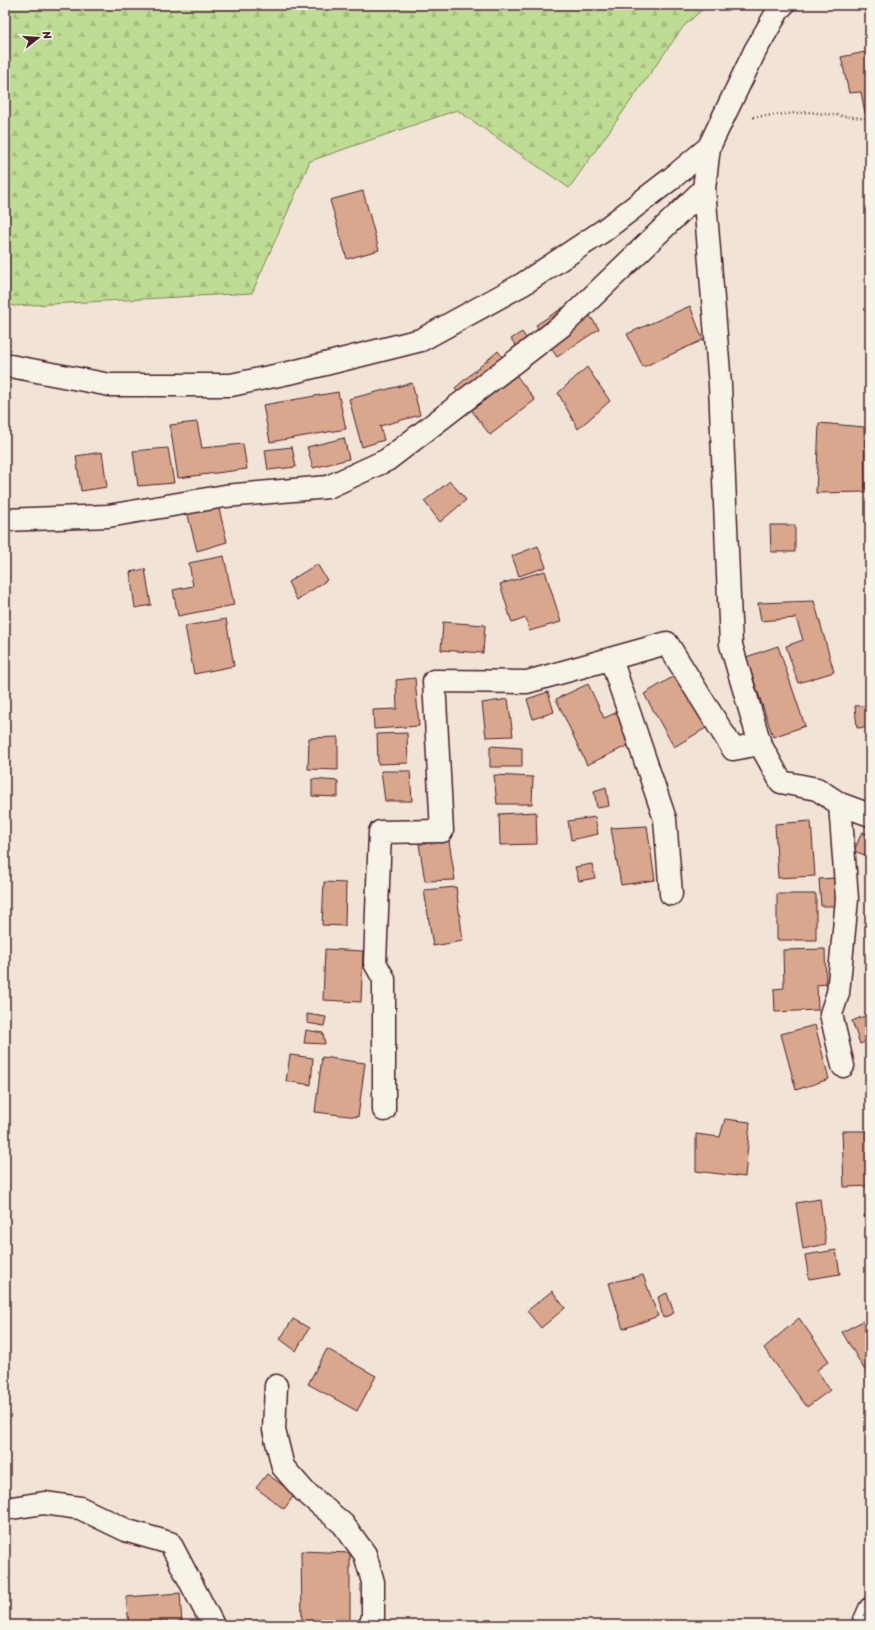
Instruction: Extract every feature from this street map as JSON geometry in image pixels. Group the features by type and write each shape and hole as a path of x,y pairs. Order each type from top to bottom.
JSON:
{"street":[{"path":"778,6 709,146 704,189 720,385 731,645 760,744 781,782 817,789 840,804 870,815"},
{"path":"5,365 110,385 232,385 293,372 420,340 523,284 603,231 672,178 709,146"},
{"path":"5,520 108,516 224,496 328,487 386,460 564,324 704,189"},
{"path":"384,1110 384,979 375,964 380,832 442,830 434,681 526,682 667,643 733,749 760,744"},
{"path":"611,659 664,819 671,894"},
{"path":"840,804 847,900 838,993 831,1014 843,1066"},
{"path":"276,1386 274,1430 283,1467 304,1491 343,1524 365,1554 373,1582 372,1618 370,1625"},
{"path":"5,1510 44,1503 80,1508 128,1531 170,1543 213,1625"},
{"path":"864,1625 870,1609"}],"path":[{"path":"722,119 808,112 870,119"}],"green space":[{"path":"5,5 707,5 683,27 569,188 457,110 310,161 252,293 14,306 5,304"}],"building":[{"path":"870,51 870,112 865,113 861,92 849,93 841,57"},
{"path":"363,191 379,250 347,259 330,200"},
{"path":"578,298 599,329 557,357 536,325"},
{"path":"690,306 703,340 643,367 627,334"},
{"path":"522,332 536,352 525,358 511,339"},
{"path":"498,351 535,400 490,435 455,388"},
{"path":"587,367 610,401 578,429 558,393"},
{"path":"412,383 420,415 380,426 384,440 362,447 349,399"},
{"path":"338,392 346,429 270,442 263,405"},
{"path":"197,422 202,448 243,444 247,469 178,478 170,425"},
{"path":"819,423 864,427 865,492 816,493"},
{"path":"344,438 349,459 313,468 307,447"},
{"path":"292,447 296,467 268,470 265,450"},
{"path":"168,448 174,483 138,486 133,451"},
{"path":"102,452 107,487 81,491 76,456"},
{"path":"450,481 466,500 440,522 424,501"},
{"path":"215,492 227,542 197,551 184,500"},
{"path":"770,525 795,525 795,552 771,552"},
{"path":"538,546 546,567 519,576 512,556"},
{"path":"224,556 234,605 178,616 173,590 193,586 189,563"},
{"path":"317,564 327,580 297,600 288,582"},
{"path":"145,569 151,605 135,608 130,572"},
{"path":"545,571 561,622 529,631 526,618 512,623 500,584"},
{"path":"814,601 834,672 798,683 786,646 803,640 796,618 761,621 758,603"},
{"path":"226,619 234,666 194,674 185,626"},
{"path":"443,622 485,625 483,653 441,650"},
{"path":"778,646 805,726 773,737 746,657"},
{"path":"676,675 706,728 674,747 644,694"},
{"path":"415,678 419,726 374,729 373,710 397,709 396,680"},
{"path":"588,684 604,718 620,711 635,742 587,765 556,699"},
{"path":"548,692 554,712 533,719 527,699"},
{"path":"508,699 513,736 486,737 482,703"},
{"path":"870,705 870,727 857,728 855,706"},
{"path":"407,733 408,763 378,764 377,734"},
{"path":"338,737 338,770 308,769 309,738"},
{"path":"490,746 522,748 522,767 490,767"},
{"path":"381,771 410,771 412,801 385,801"},
{"path":"494,775 533,777 532,804 497,804"},
{"path":"312,779 338,781 338,797 312,796"},
{"path":"606,787 609,806 597,808 594,791"},
{"path":"536,812 537,844 500,845 499,814"},
{"path":"595,817 598,834 571,840 568,821"},
{"path":"811,821 815,876 778,878 775,824"},
{"path":"647,826 655,880 621,885 611,828"},
{"path":"862,832 870,835 870,857 854,851"},
{"path":"449,841 455,880 425,881 419,844"},
{"path":"592,864 595,878 579,881 575,867"},
{"path":"835,878 837,906 821,906 819,879"},
{"path":"324,882 346,883 345,926 322,925"},
{"path":"456,887 463,941 433,946 424,890"},
{"path":"777,894 816,894 816,940 777,940"},
{"path":"325,949 363,951 361,1002 323,1000"},
{"path":"825,949 826,984 817,985 818,1010 775,1012 774,989 784,988 783,950"},
{"path":"307,1014 326,1017 324,1026 307,1023"},
{"path":"870,1014 870,1040 860,1044 852,1021"},
{"path":"815,1025 829,1079 796,1090 781,1034"},
{"path":"306,1030 323,1033 325,1044 304,1043"},
{"path":"290,1055 313,1058 311,1085 286,1081"},
{"path":"322,1057 365,1063 358,1117 315,1112"},
{"path":"725,1119 750,1122 745,1177 696,1171 696,1134 720,1137"},
{"path":"842,1131 870,1131 870,1186 844,1187"},
{"path":"820,1199 826,1244 803,1249 796,1203"},
{"path":"870,1214 870,1237 868,1237 864,1215"},
{"path":"836,1250 840,1274 809,1279 805,1255"},
{"path":"643,1275 658,1316 623,1329 609,1283"},
{"path":"552,1291 565,1308 541,1328 527,1311"},
{"path":"667,1293 674,1313 663,1318 658,1297"},
{"path":"799,1318 829,1361 817,1370 830,1390 807,1407 764,1348"},
{"path":"869,1318 870,1320 870,1379 842,1332"},
{"path":"293,1319 309,1328 296,1351 280,1339"},
{"path":"327,1349 376,1376 357,1411 308,1384"},
{"path":"267,1474 295,1494 284,1509 256,1488"},
{"path":"301,1551 350,1553 350,1625 302,1625"},
{"path":"180,1593 182,1625 129,1625 126,1597"},
{"path":"264,1619 264,1625 233,1625"}]}
